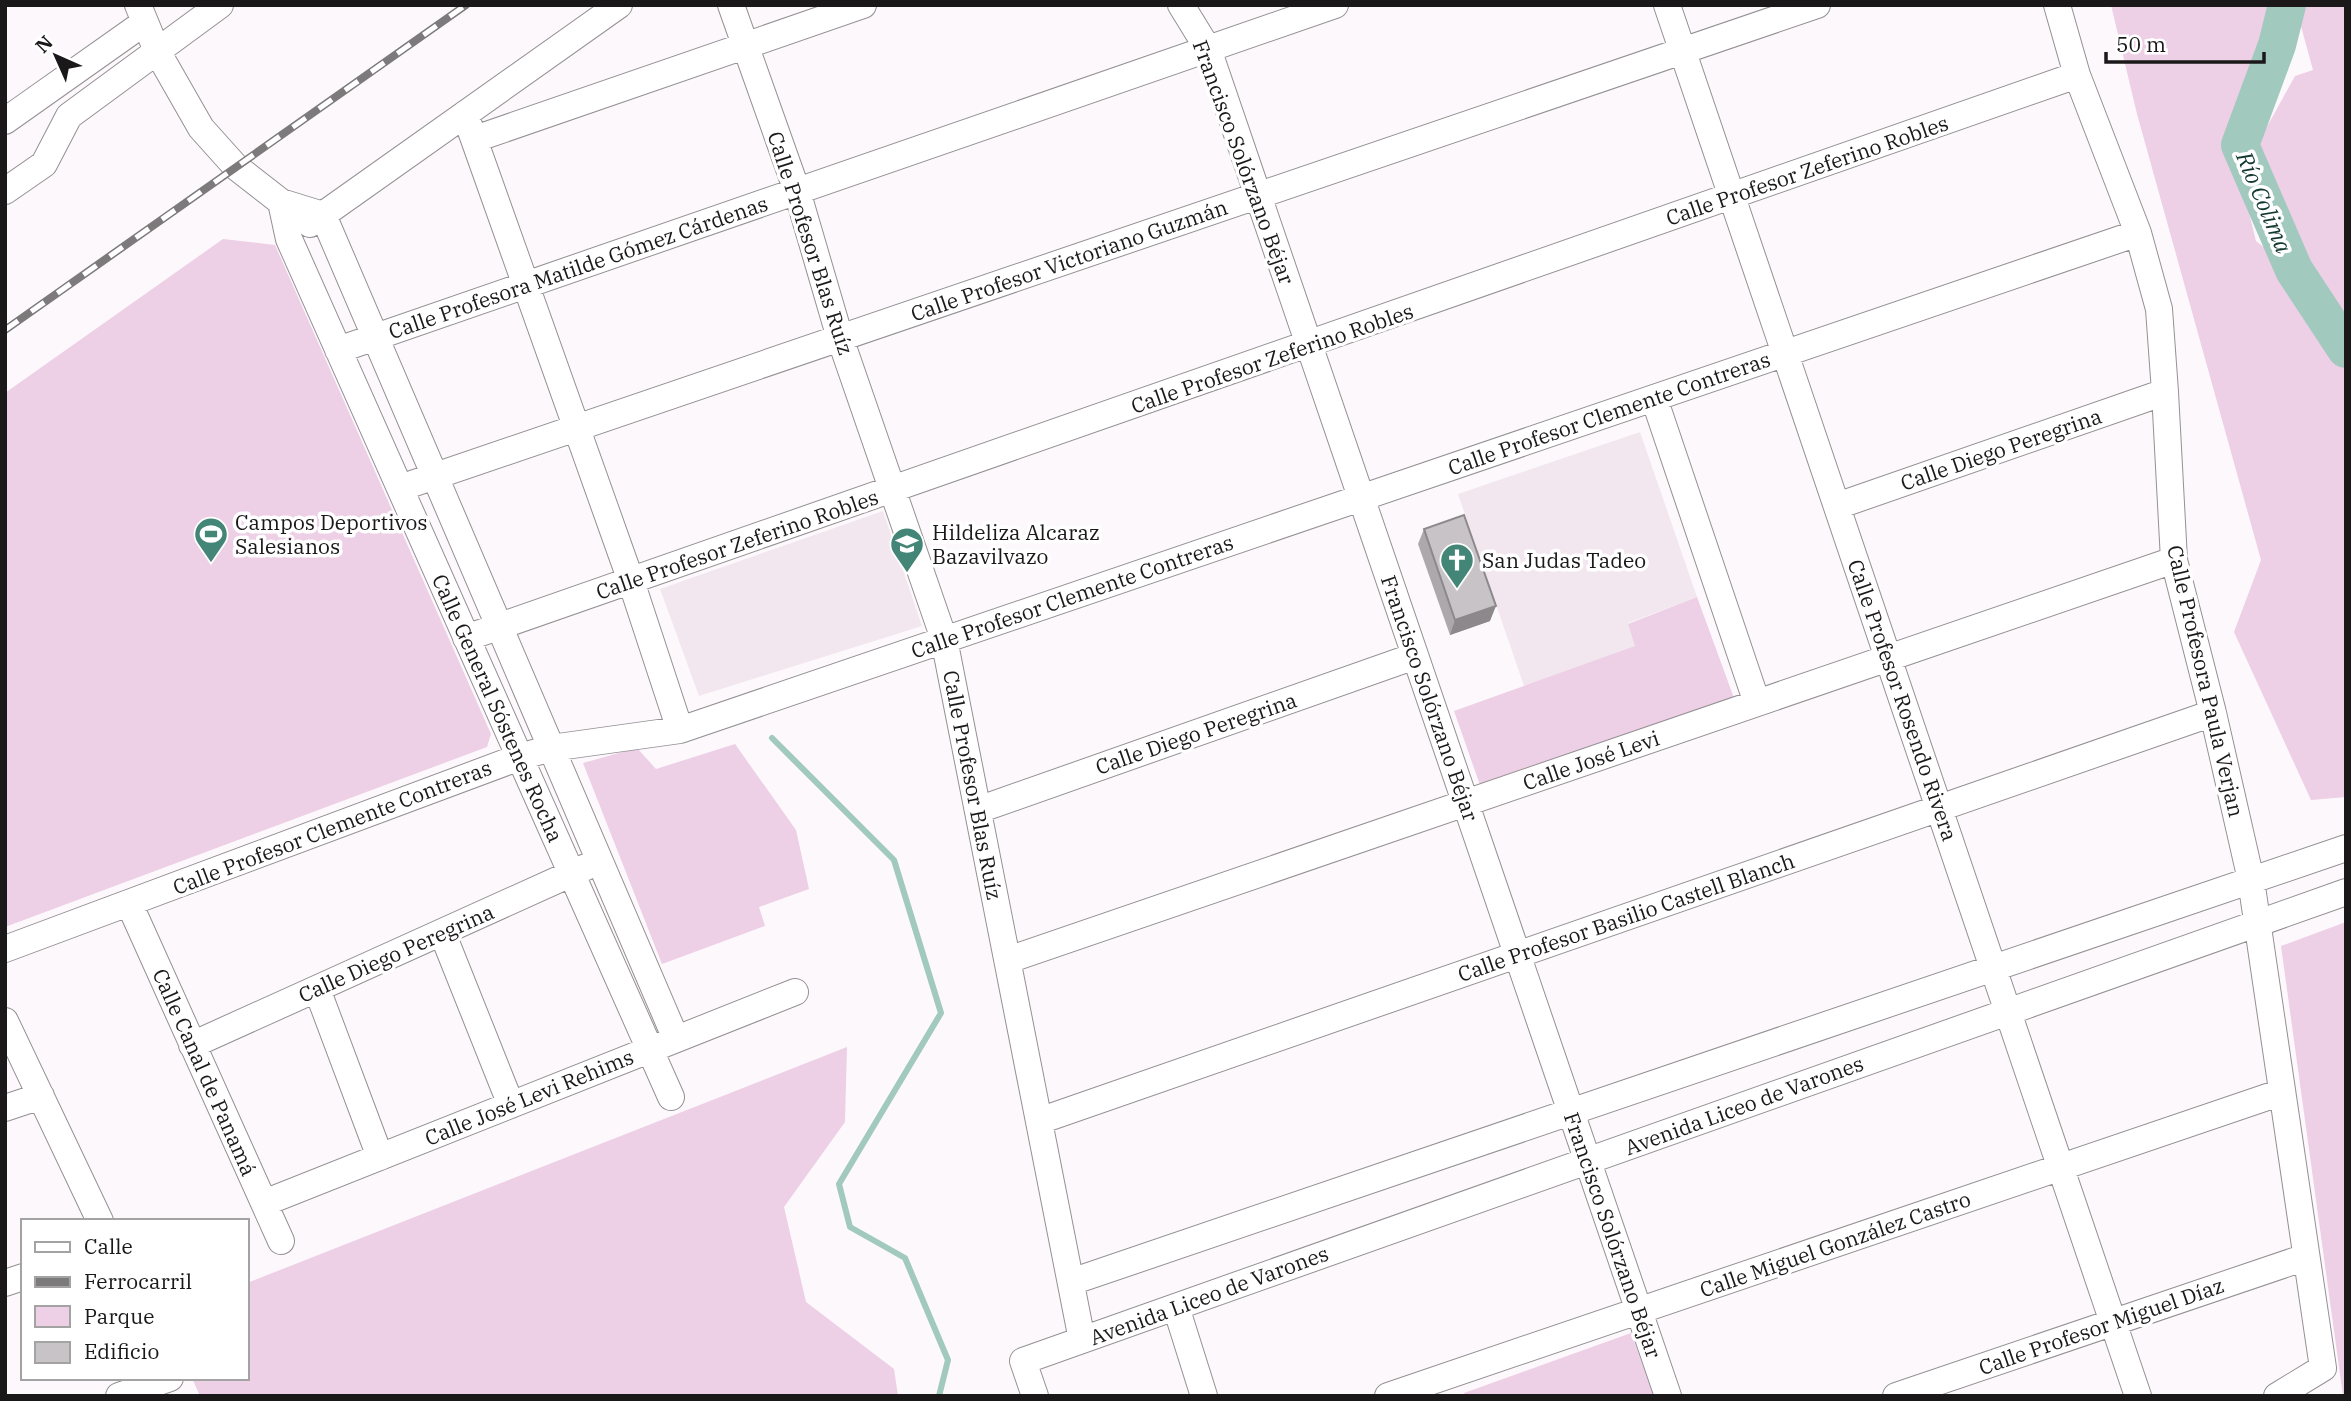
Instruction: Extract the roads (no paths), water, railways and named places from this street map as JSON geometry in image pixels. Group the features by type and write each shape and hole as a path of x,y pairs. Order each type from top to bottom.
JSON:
{"street":[{"path":"9,178 44,164 69,116 219,5"},
{"path":"289,239 619,5"},
{"name":"Calle Profesor Blas Ruíz","path":"731,5 797,191 840,338 944,639 1082,1340"},
{"path":"475,139 863,5"},
{"name":"Francisco Solórzano Béjar","path":"1181,5 1208,49 1668,1396"},
{"name":"Calle Profesora Matilde Gómez Cárdenas","path":"338,350 1335,5"},
{"name":"Calle Profesor Rosendo Rivera","path":"1667,5 2138,1396"},
{"name":"Calle Profesor Victoriano Guzmán","path":"400,488 1817,5"},
{"name":"Calle Profesora Paula Verjan","path":"2057,5 2077,75 2138,233 2159,309 2174,560 2213,713 2251,880 2323,1368 2277,1396"},
{"path":"5,121 142,13 158,51 201,128 236,167 281,202 323,215"},
{"name":"Calle Profesor Zeferino Robles","path":"467,638 2077,75"},
{"path":"466,114 631,581 680,730"},
{"name":"Calle General Sóstenes Rocha","path":"281,202 289,239 671,1097"},
{"name":"Calle General Sóstenes Rocha","path":"323,215 676,1039"},
{"name":"Calle Profesor Clemente Contreras","path":"5,949 520,757 551,748 680,730 2138,233"},
{"name":"Calle Diego Peregrina","path":"1837,506 2165,392"},
{"path":"1654,398 1757,703"},
{"name":"Calle José Levi","path":"1007,960 2174,560"},
{"name":"Calle Diego Peregrina","path":"978,810 1415,656"},
{"name":"Calle Profesor Basilio Castell Blanch","path":"1040,1121 2213,713"},
{"path":"1071,1282 2346,848"},
{"name":"Calle Diego Peregrina","path":"192,1045 600,861"},
{"name":"Avenida Liceo de Varones","path":"1035,1396 1023,1361 2346,892"},
{"name":"Calle Canal de Panamá","path":"129,903 281,1241"},
{"path":"442,932 511,1105"},
{"path":"317,989 380,1157"},
{"name":"Calle José Levi Rehims","path":"264,1203 795,992"},
{"path":"5,1021 99,1219"},
{"name":"Calle Miguel González Castro","path":"1388,1396 1442,1387 1639,1311 2282,1092"},
{"path":"5,1108 41,1096"},
{"name":"Calle Profesor Miguel Díaz","path":"1896,1396 2306,1257"},
{"path":"1176,1307 1205,1396"},
{"path":"119,1396 166,1380"},
{"path":"173,1380 183,1396"}],"waterway":[{"name":"Río Colima","path":"2287,5 2277,45 2240,145 2294,270 2346,349"},
{"path":"772,738 894,860 941,1013 839,1184 850,1227 905,1258 948,1360 939,1396"}],"railway":[{"path":"5,330 466,5"}],"place":[{"name":"Campos Deportivos Salesianos","path":"211,564"},
{"name":"Hildeliza Alcaraz Bazavilvazo","path":"907,574"},
{"name":"San Judas Tadeo","path":"1457,590"}]}
